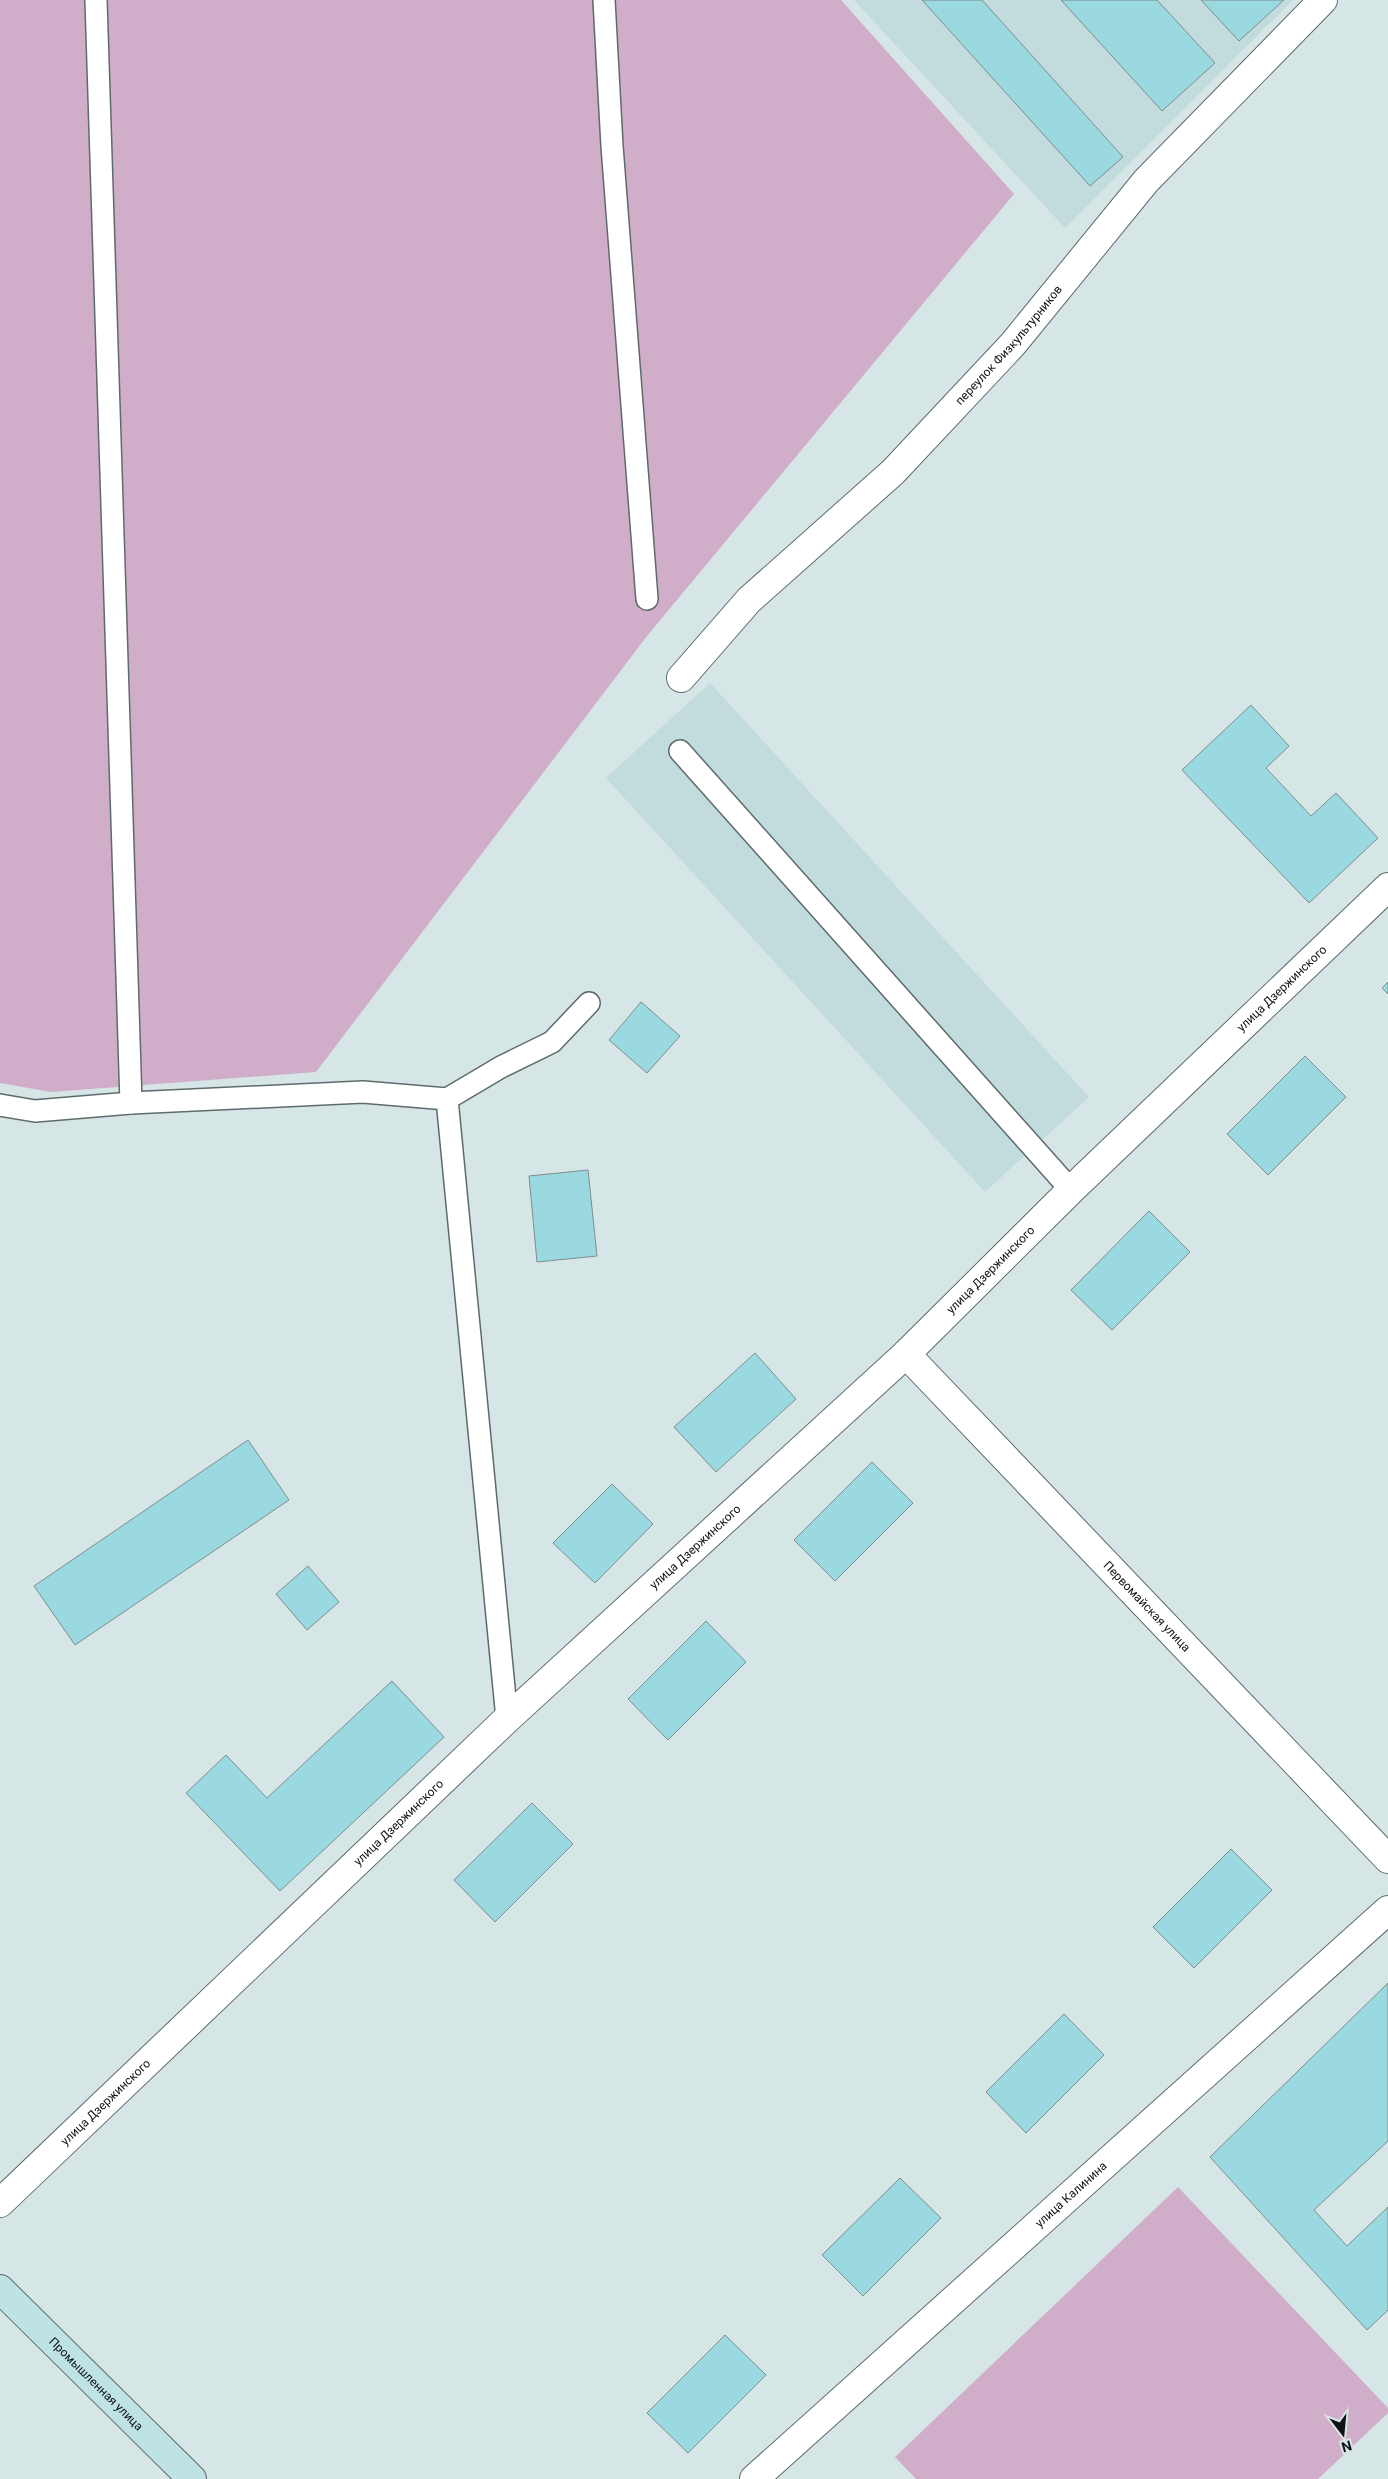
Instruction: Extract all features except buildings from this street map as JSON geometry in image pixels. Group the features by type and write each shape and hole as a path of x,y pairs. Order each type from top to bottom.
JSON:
{"main road":[{"name":"Промышленная улица","path":"0,2289 192,2479"}],"street":[{"name":"переулок Физкультурников","path":"681,678 749,600 893,472 1013,344 1146,181 1323,0"},
{"name":"улица Дзержинского","path":"0,2203 507,1719 906,1354 1071,1190 1388,887"},
{"name":"Первомайская улица","path":"906,1354 1388,1859"},
{"name":"улица Калинина","path":"754,2479 1388,1910"}],"lane":[{"path":"96,0 131,1103"},
{"path":"604,0 612,146 647,599"},
{"path":"680,751 1071,1190"},
{"path":"0,1105 35,1111 131,1103 363,1092 447,1099 501,1067 552,1042 589,1003"},
{"path":"447,1099 507,1719"}],"shaded area":[{"path":"0,0 841,0 1014,194 647,636 316,1072 51,1092 0,1083"},
{"path":"854,0 1293,0 1065,228"},
{"path":"710,683 1089,1097 985,1192 606,778"},
{"path":"1178,2187 1388,2408 1388,2413 1318,2479 916,2479 895,2457"}]}
